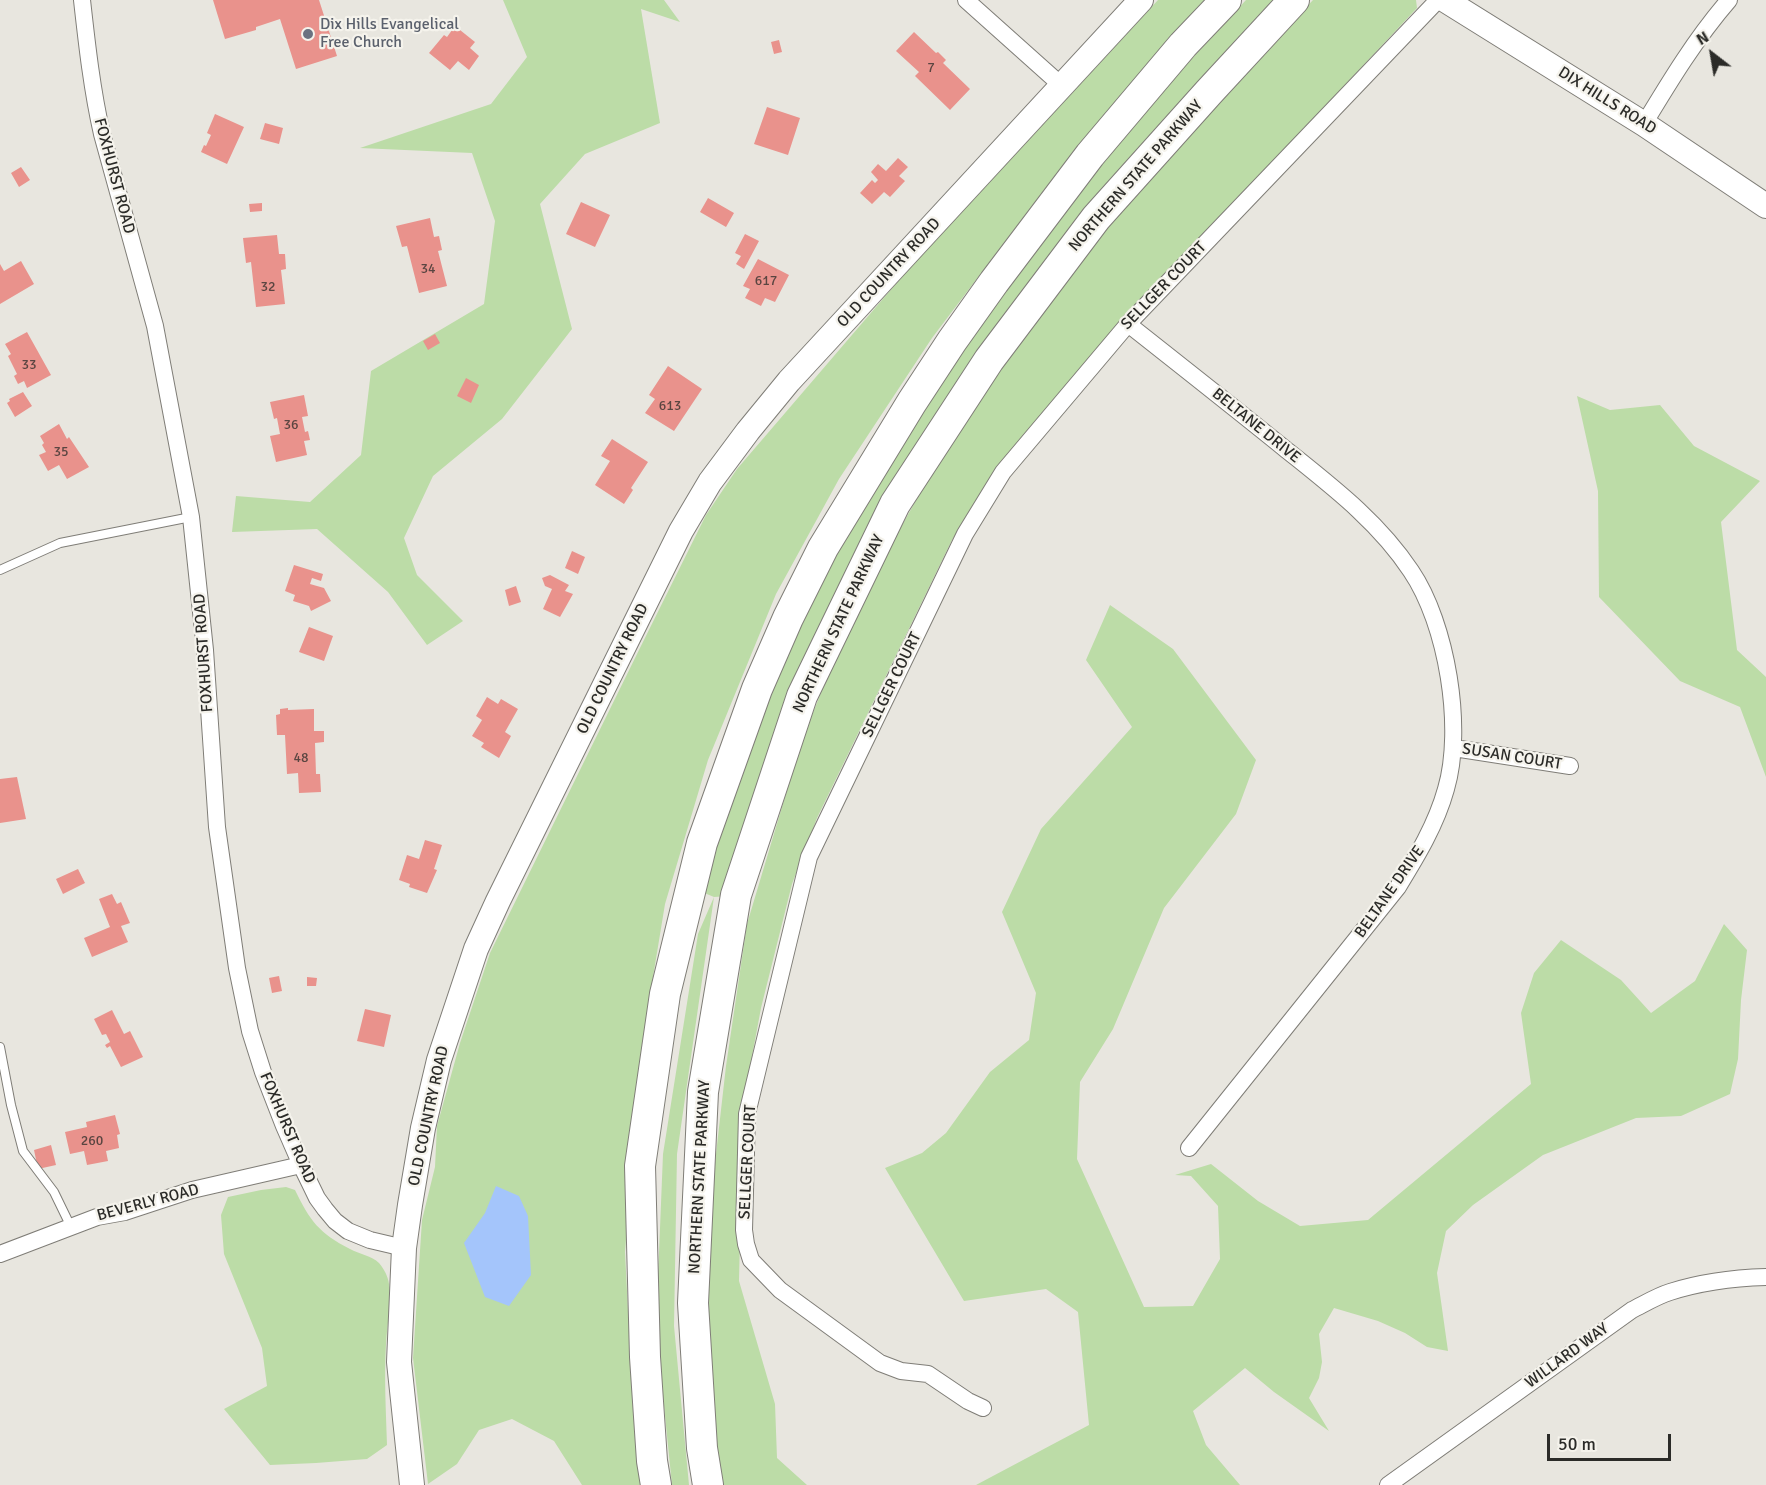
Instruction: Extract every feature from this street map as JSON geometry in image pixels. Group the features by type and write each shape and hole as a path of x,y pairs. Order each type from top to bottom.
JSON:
{"highway":[{"path":"656,1485 652,1461 645,1357 640,1166 665,994 702,843 757,689 788,618 823,548 912,402 952,342 994,282 1090,155 1183,45 1226,0"},
{"name":"NORTHERN STATE PARKWAY","path":"708,1485 702,1448 693,1303 703,1092 736,895 802,696 895,504 989,360 1096,218 1294,0"}],"main road":[{"name":"OLD COUNTRY ROAD","path":"412,1485 399,1362 404,1248 423,1128 439,1060 476,949 498,901 681,531 710,482 789,381 1141,0"},
{"name":"DIX HILLS ROAD","path":"1445,0 1644,124 1766,206"}],"street":[{"name":"FOXHURST ROAD","path":"82,0 95,102 155,326 191,517 204,639 217,827 237,968 250,1031 263,1072 317,1198 335,1221 348,1231 370,1240 404,1248"},
{"path":"966,0 1061,85"},
{"name":"SELLGER COURT","path":"983,1408 928,1374 901,1371 880,1363 780,1290 751,1260 744,1230 747,1114 809,857 964,534 1003,472 1128,324 1438,0"},
{"path":"1644,124 1673,75 1729,0"},
{"name":"BELTANE DRIVE","path":"1128,324 1336,490 1379,530 1412,571 1434,616 1449,675 1454,748 1446,789 1426,842 1398,887 1189,1148"},
{"name":"SUSAN COURT","path":"1454,748 1570,766"},
{"name":"BEVERLY ROAD","path":"0,1254 97,1217 125,1212 192,1190 301,1165"},
{"name":"WILLARD WAY","path":"1388,1485 1632,1310 1669,1292 1702,1283 1766,1277"}],"lane":[{"path":"0,570 60,543 191,517"},
{"path":"0,1047 23,1151 54,1192 71,1227"}],"green space":[{"path":"503,0 664,0 680,22 641,9 660,123 585,154 540,204 572,329 502,419 433,476 404,538 417,575 463,621 427,645 388,592 317,529 232,532 236,496 310,502 361,455 371,371 484,304 495,221 472,153 360,148 491,104 527,57"},
{"path":"1158,0 1218,0 1057,173 932,338 839,479 776,594 708,760 665,904 642,1044 625,1252 633,1409 643,1485 582,1485 554,1441 512,1419 479,1430 457,1464 428,1484 413,1358 422,1220 435,1167 437,1126 460,1043 490,953 638,652 706,515 737,469 906,272"},
{"path":"1246,0 1282,0 935,419 728,896 714,897 702,892 733,780 822,579 922,411 1007,286 1125,131"},
{"path":"1313,0 1416,0 1417,8 1162,280 989,482 952,540 817,818 792,884 761,1008 748,1078 743,1112 739,1281 775,1404 777,1458 807,1485 721,1485 708,1357 707,1233 726,1066 747,924 802,740 853,613 943,452 1060,278 1174,146"},
{"path":"1577,396 1610,410 1660,405 1694,446 1760,481 1721,522 1737,650 1766,677 1766,777 1740,707 1680,681 1599,597 1598,491"},
{"path":"1110,605 1173,649 1256,760 1236,814 1164,908 1113,1029 1080,1082 1077,1159 1144,1307 1193,1306 1220,1259 1218,1206 1191,1176 1175,1175 1211,1164 1258,1201 1300,1226 1368,1220 1531,1084 1521,1013 1534,973 1561,940 1621,980 1651,1013 1695,981 1724,924 1747,950 1741,1000 1738,1059 1730,1094 1681,1116 1636,1118 1543,1155 1473,1205 1446,1231 1437,1273 1448,1351 1427,1347 1405,1333 1378,1321 1334,1308 1319,1334 1322,1362 1319,1378 1309,1398 1329,1431 1274,1392 1245,1368 1193,1411 1206,1445 1240,1485 976,1485 1089,1425 1078,1312 1046,1289 964,1301 885,1168 922,1153 946,1133 990,1072 1029,1040 1036,993 1002,912 1041,829 1132,727 1086,660"},
{"path":"714,897 677,1154 674,1326 689,1485 672,1485 656,1327 663,1154 698,934"},
{"path":"286,1187 295,1190 316,1225 330,1237 379,1263 388,1278 390,1299 385,1369 387,1445 367,1459 270,1465 224,1409 267,1386 262,1348 224,1254 221,1215 228,1197"}],"water":[{"path":"496,1186 519,1196 528,1216 531,1275 509,1306 485,1297 464,1243 485,1213"}],"building":[{"name":"Dix Hills Evangelical Free Church","path":"213,0 319,0 337,56 296,69 280,19 256,27 256,30 225,39"},
{"path":"455,26 475,42 470,48 479,56 469,70 458,61 450,70 429,53 444,35 447,37"},
{"path":"914,32 946,60 943,63 970,89 950,110 915,76 919,72 896,51"},
{"path":"779,40 782,52 774,54 771,42"},
{"path":"767,107 800,118 788,155 754,144"},
{"path":"215,114 244,127 227,164 201,152 211,135 207,133"},
{"path":"265,123 283,128 279,144 260,139"},
{"path":"898,158 908,167 899,176 905,181 890,197 884,192 872,204 860,193 872,180 875,183 878,180 871,172 878,164 886,171"},
{"path":"21,167 30,180 19,187 11,173"},
{"path":"708,198 734,213 726,227 700,212"},
{"path":"581,202 610,215 595,247 566,234"},
{"path":"262,203 262,211 250,212 249,204"},
{"path":"430,218 434,237 439,236 442,250 438,251 447,286 419,293 407,246 402,247 396,226"},
{"path":"745,234 759,241 744,269 736,264 741,256 735,253"},
{"path":"277,235 279,254 285,254 286,269 281,270 285,304 256,307 251,262 246,263 243,238"},
{"path":"758,259 789,275 775,302 765,298 761,306 745,298 750,289 743,286"},
{"path":"21,261 34,284 0,304 0,264 4,271"},
{"path":"27,332 51,375 27,388 24,381 18,384 14,376 17,374 8,356 11,354 5,344"},
{"path":"435,334 440,343 428,350 423,341"},
{"path":"668,366 702,389 674,431 645,413 655,399 649,395"},
{"path":"466,378 479,385 471,403 457,396"},
{"path":"23,392 32,406 15,417 7,403 9,399"},
{"path":"304,395 308,416 302,417 305,432 308,431 310,440 304,441 307,455 276,462 270,436 280,434 277,418 274,419 270,402"},
{"path":"59,424 67,439 69,437 89,467 67,479 59,465 48,471 39,455 46,452 40,436"},
{"path":"612,439 648,462 631,488 633,490 624,504 595,485 610,461 601,456"},
{"path":"572,551 585,557 578,574 565,568"},
{"path":"294,565 323,574 321,581 312,578 310,584 324,588 331,601 311,611 309,606 293,601 295,595 285,591"},
{"path":"550,575 569,585 565,591 573,594 560,617 543,609 552,589 545,586 542,578"},
{"path":"516,586 521,602 509,606 505,590"},
{"path":"309,627 333,636 324,661 299,652"},
{"path":"487,697 498,704 501,699 518,709 505,732 511,736 499,758 481,747 484,743 472,736 482,720 476,716"},
{"path":"288,708 288,710 314,709 314,731 324,731 324,742 315,743 316,774 320,774 321,792 299,793 298,773 287,774 285,735 277,735 276,715 280,714 280,709"},
{"path":"17,777 26,819 0,823 0,779"},
{"path":"425,840 442,845 434,869 437,870 427,893 409,887 410,884 399,880 407,855 419,859"},
{"path":"78,869 85,883 63,894 56,879"},
{"path":"112,894 117,904 121,902 130,923 121,926 128,942 92,957 84,938 110,927 99,899"},
{"path":"279,976 282,991 272,993 269,978"},
{"path":"307,977 317,978 316,986 307,986"},
{"path":"365,1009 391,1015 384,1047 357,1041"},
{"path":"112,1010 124,1034 130,1031 143,1057 121,1067 110,1046 107,1048 105,1045 110,1042 106,1034 102,1035 94,1019"},
{"path":"115,1115 120,1134 117,1135 119,1148 106,1151 108,1161 87,1165 84,1151 70,1154 65,1132 87,1127 86,1122"},
{"path":"51,1145 56,1165 38,1169 34,1150"}],"place":[{"name":"Dix Hills Evangelical Free Church","path":"308,34"}]}
